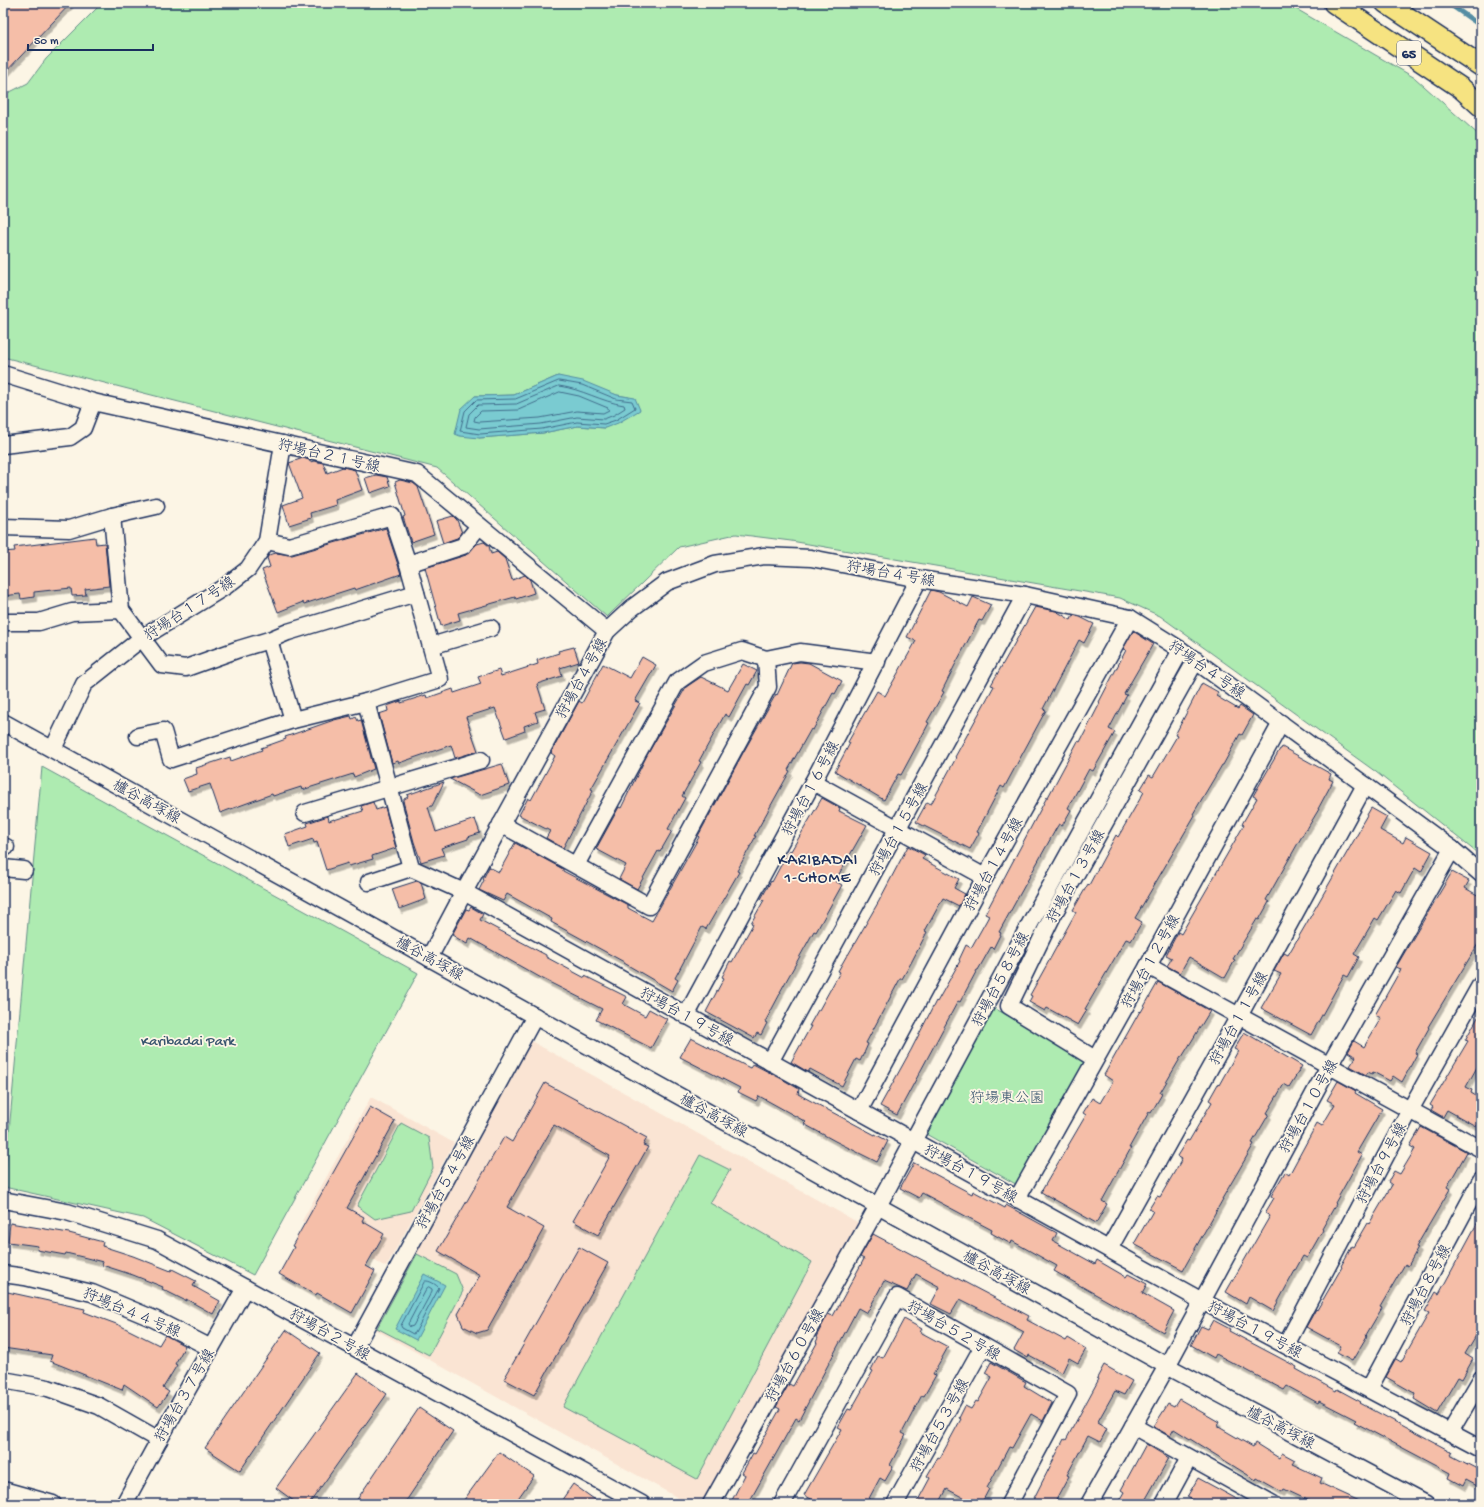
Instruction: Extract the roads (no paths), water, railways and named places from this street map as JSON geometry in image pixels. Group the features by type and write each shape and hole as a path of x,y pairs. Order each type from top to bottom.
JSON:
{"main road":[{"name":"65","path":"1334,3 1461,88 1481,106"},
{"name":"65","path":"1386,3 1481,66"}],"street":[{"name":"狩場台２１号線","path":"3,374 93,402 417,474 607,631"},
{"path":"3,445 70,437 83,428 93,402"},
{"name":"狩場台１７号線","path":"53,749 84,684 142,638 226,586 248,569 267,541 282,444"},
{"path":"3,527 69,529 112,516 156,506"},
{"path":"112,516 121,610 162,665 186,668 269,640 288,632 416,593"},
{"path":"138,736 163,730 171,759 293,720 366,702 440,679 408,564 392,516 289,546 267,541"},
{"path":"408,564 463,546 479,526"},
{"name":"狩場台４号線","path":"429,958 607,631 632,608 667,582 714,564 764,556 811,558 919,579 1025,595 1130,618 1196,660 1452,849 1481,874"},
{"name":"狩場台１６号線","path":"686,1016 877,662 919,579"},
{"name":"狩場台１５号線","path":"770,1062 1025,595"},
{"path":"3,622 39,622 72,612 121,610"},
{"name":"狩場台１４号線","path":"859,1111 985,877 1130,618"},
{"path":"431,646 491,628"},
{"path":"269,640 293,720"},
{"name":"狩場台５８号線","path":"878,1206 1035,914 1181,650"},
{"path":"576,865 677,682 704,663 742,651 766,659 800,652 877,662"},
{"path":"501,824 649,906 768,687 766,659"},
{"name":"狩場台１３号線","path":"1096,1059 1009,1006 1053,915 1196,660"},
{"path":"366,702 411,868 369,882"},
{"name":"櫨谷高塚線","path":"3,722 1167,1366 1426,1504"},
{"name":"狩場台１２号線","path":"1017,1199 1148,966 1281,723"},
{"path":"305,813 481,760"},
{"path":"813,782 985,877"},
{"name":"狩場台１１号線","path":"1109,1250 1365,785"},
{"name":"狩場台１０号線","path":"1089,1504 1167,1366 1329,1066 1452,849"},
{"path":"3,868 24,870"},
{"name":"狩場台１９号線","path":"411,868 464,892 1202,1301 1481,1448"},
{"path":"1148,966 1481,1149"},
{"name":"狩場台９号線","path":"1286,1345 1410,1110 1481,984"},
{"name":"狩場台５４号線","path":"354,1347 535,1016"},
{"name":"狩場台８号線","path":"1369,1389 1481,1180"},
{"name":"狩場台２号線","path":"3,1200 67,1212 157,1240 642,1504"},
{"name":"狩場台６０号線","path":"711,1504 878,1206"},
{"name":"狩場台４４号線","path":"3,1274 25,1277 92,1293 154,1319 211,1348"},
{"name":"狩場台３７号線","path":"124,1504 245,1288"},
{"name":"狩場台５２号線","path":"782,1504 896,1297 1068,1394 1009,1504"},
{"name":"狩場台５３号線","path":"895,1504 983,1346"},
{"path":"1450,1432 1481,1378"},
{"path":"3,1380 48,1388 99,1406 159,1440"},
{"path":"1133,1426 1273,1504"},
{"path":"1164,1504 1190,1458"},
{"path":"3,1490 54,1504"}],"water":[{"path":"558,376 583,381 617,395 635,398 640,410 618,423 605,428 578,426 543,433 479,438 455,434 461,409 475,396 514,395"},
{"path":"424,1274 445,1285 416,1340 395,1329"}],"waterway":[{"path":"1448,3 1481,26"}],"district":[{"name":"KARIBADAI 1-CHOME","path":"818,867"}],"park label":[{"name":"Karibadai Park","path":"188,1040"},
{"name":"狩場東公園","path":"1007,1097"}]}
